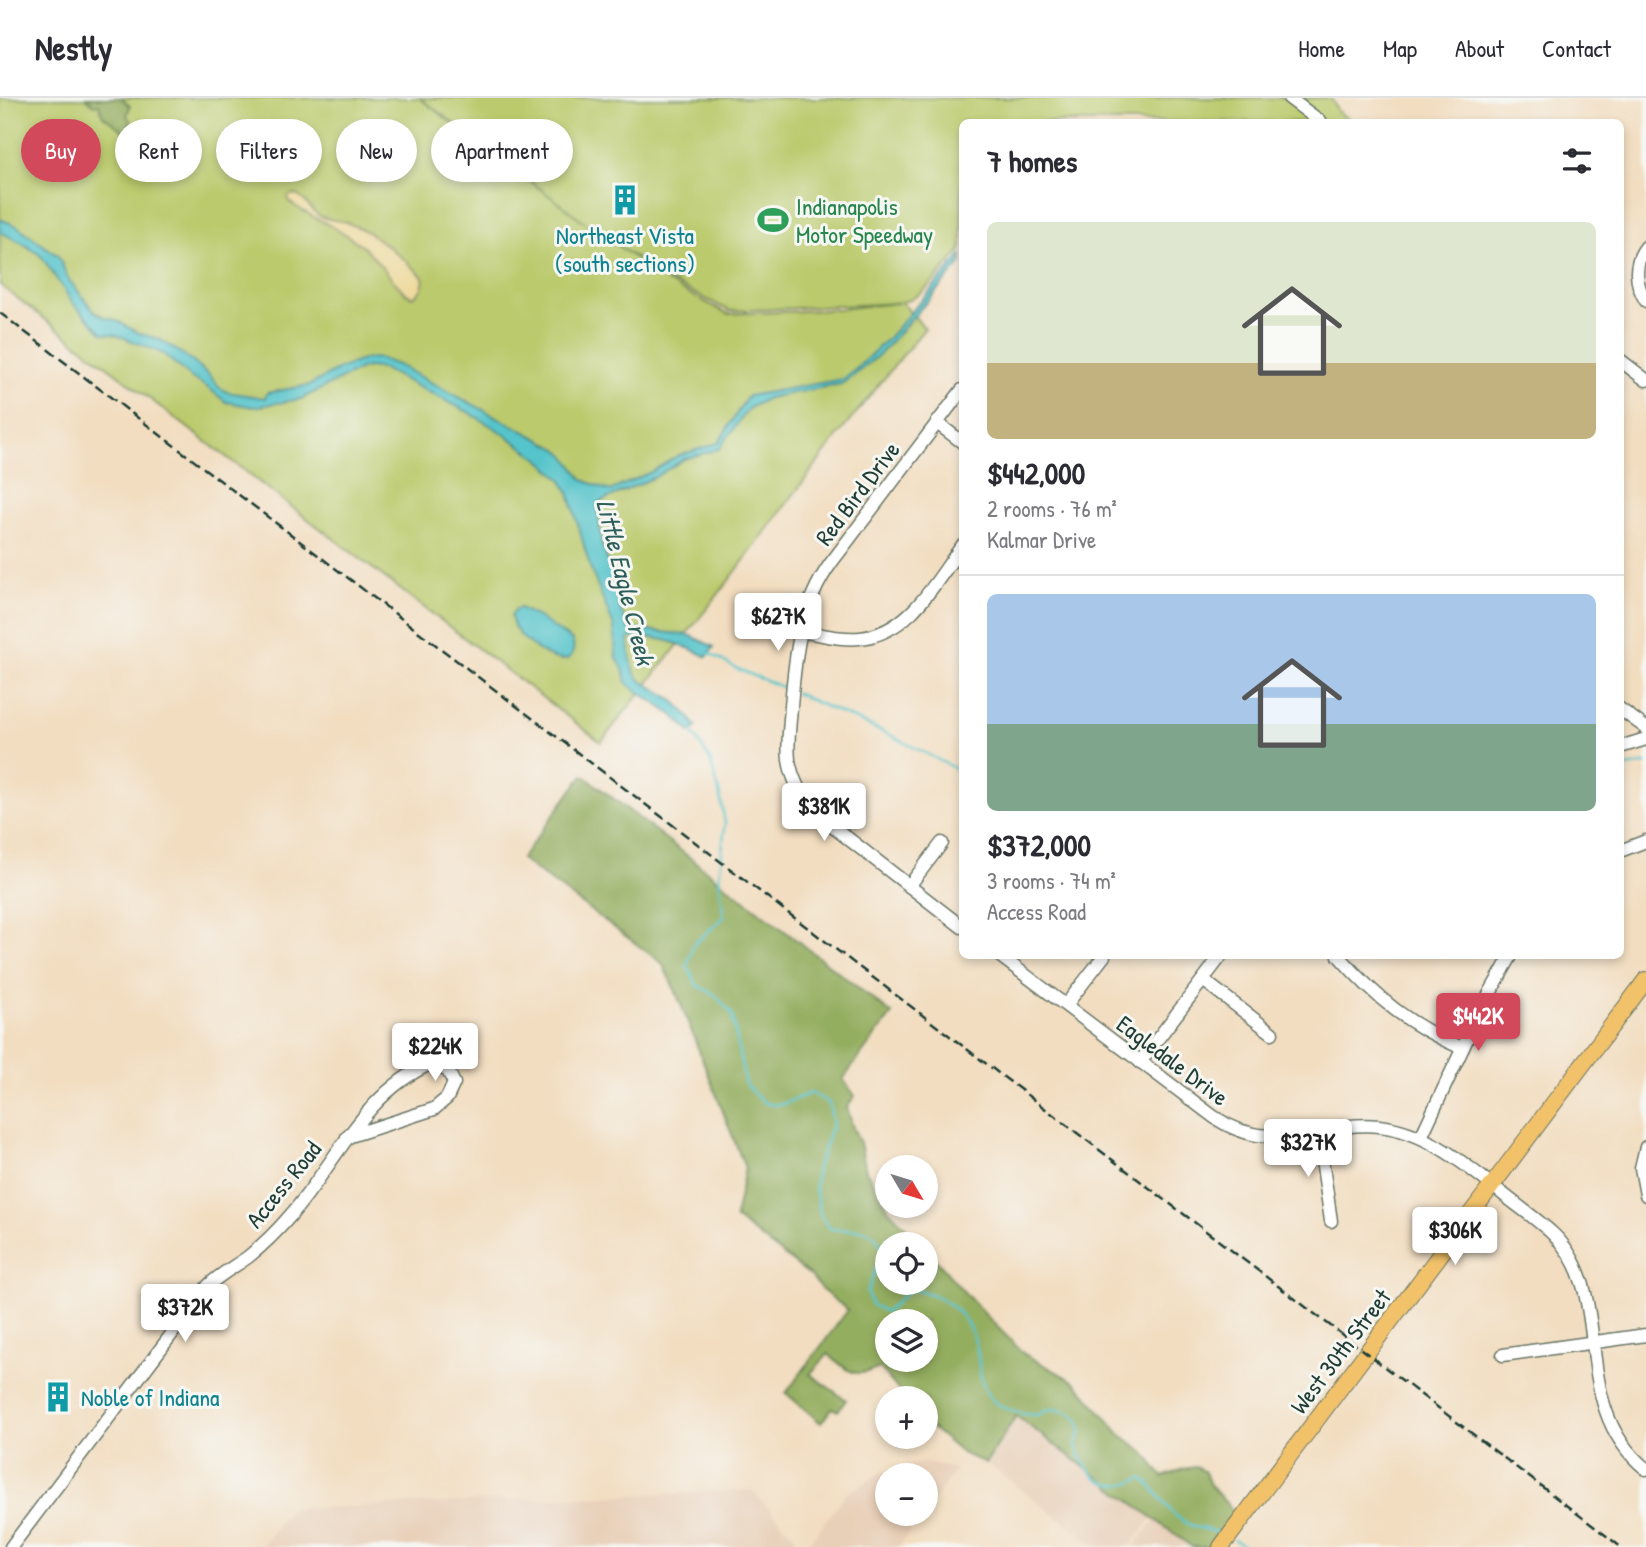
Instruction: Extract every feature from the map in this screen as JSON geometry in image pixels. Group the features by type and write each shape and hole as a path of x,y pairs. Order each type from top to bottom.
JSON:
{"main road":[{"name":"West 30th Street","path":"1221,1547 1646,980"}],"street":[{"path":"1289,98 1316,119"},
{"path":"1646,247 1638,261 1637,281 1646,301"},
{"path":"1624,363 1646,380"},
{"name":"Red Bird Drive","path":"800,631 809,603 828,568 959,394"},
{"path":"937,423 959,440"},
{"path":"959,550 912,612 892,628 860,638 800,631 791,701 789,758 805,801 825,822 959,925"},
{"path":"1624,712 1646,728"},
{"path":"1624,746 1646,739"},
{"path":"1624,849 1646,841"},
{"path":"909,886 942,843"},
{"name":"Eagledale Drive","path":"1004,959 1214,1117 1237,1130 1270,1137 1371,1125 1399,1129 1441,1148 1549,1231 1571,1256 1583,1286 1599,1391 1606,1416 1622,1445 1646,1469"},
{"path":"1066,1005 1102,959"},
{"path":"1140,1062 1220,959"},
{"path":"1342,959 1392,1009 1416,1026 1462,1048"},
{"path":"1420,1137 1504,959"},
{"path":"1203,980 1272,1033"},
{"name":"Access Road","path":"11,1547 208,1286 219,1275 260,1247 291,1215 347,1137 382,1097 417,1070 432,1063 448,1071 454,1083 447,1098 434,1109 347,1137"},
{"path":"1318,1132 1331,1221"},
{"path":"1646,1147 1641,1168 1646,1195"},
{"path":"1503,1355 1646,1335"}],"shaded area":[{"path":"1016,1416 1152,1518 1130,1547 1097,1547 986,1463"},
{"path":"938,1465 956,1469 938,1494"},
{"path":"875,1476 875,1526 914,1526 898,1547 806,1547 845,1495"},
{"path":"752,1490 796,1538 789,1547 261,1547 289,1509"},
{"path":"1155,1520 1192,1547 1134,1547"}],"green space":[{"path":"0,98 419,98 447,119 431,119 431,182 531,182 603,236 531,182 573,182 573,119 448,119 420,98 1331,98 1338,112 1348,119 959,119 959,252 926,289 901,302 925,328 843,429 724,587 601,742 0,285","holes":["608,239 670,281 730,311 899,303 828,310 728,314 669,283"]},
{"path":"86,98 121,98 130,106 127,116 129,119 115,119 115,125 103,116 99,104 94,105"},
{"path":"583,775 892,1014 843,1079 855,1096 847,1107 860,1143 866,1171 875,1186 875,1218 897,1218 910,1232 875,1232 875,1295 938,1295 938,1263 1024,1354 1075,1382 1120,1434 1143,1451 1163,1477 1196,1467 1205,1472 1210,1485 1234,1512 1208,1547 1192,1547 1016,1416 986,1463 963,1454 938,1433 938,1386 895,1386 883,1372 938,1372 938,1309 875,1309 875,1370 863,1373 851,1372 828,1354 810,1374 846,1400 838,1411 832,1408 821,1423 786,1393 848,1310 822,1290 811,1276 735,1218 745,1168 662,963 521,859"}],"sand":[{"path":"293,194 303,199 320,216 358,227 388,246 423,277 420,291 412,297 406,293 361,245 289,202 288,197"}],"water":[{"path":"0,219 17,226 58,256 69,280 94,311 141,334 159,339 187,357 227,392 265,398 267,393 310,385 364,359 379,358 400,366 558,449 583,480 610,491 651,472 677,456 718,443 748,396 843,379 888,338 959,258 959,265 881,353 841,384 768,398 749,408 719,449 684,459 655,477 597,503 602,545 628,628 689,635 714,647 707,657 661,639 641,637 630,638 629,641 636,675 681,708 697,727 690,732 674,716 627,684 616,656 614,627 590,567 569,493 561,479 538,458 468,412 383,369 363,368 301,399 254,407 226,402 162,353 117,335 103,333 73,303 41,256 0,232"},
{"path":"520,608 573,641 573,653 568,659 550,657 522,637 515,628 511,615"}],"waterway":[{"path":"709,653 735,668 789,690"},
{"path":"795,693 890,735 959,770"},
{"name":"Little Eagle Creek","path":"691,730 710,760 725,823 719,879 724,917 693,945 687,966 697,985 715,995 732,1014 745,1083 756,1096 767,1104 780,1105 811,1093 829,1103 833,1123 817,1167 815,1188 821,1217 831,1229 862,1230 873,1235 878,1241 883,1250 867,1293 872,1305 886,1312 909,1290 923,1292 946,1302 964,1319 970,1330 975,1342 982,1381 993,1400 1009,1410 1021,1413 1035,1415 1056,1409 1075,1416 1081,1431 1076,1446 1093,1475 1101,1481 1119,1485 1142,1478 1180,1519 1190,1525 1221,1534"},
{"path":"1624,767 1646,764"},
{"name":"Little Eagle Creek","path":"1234,1540 1246,1547"}],"railway":[{"path":"0,313 1621,1547"}],"place":[{"name":"Northeast Vista (south sections)","path":"625,200"},
{"name":"Indianapolis Motor Speedway","path":"773,220"},
{"name":"Noble of Indiana","path":"58,1397"}]}
